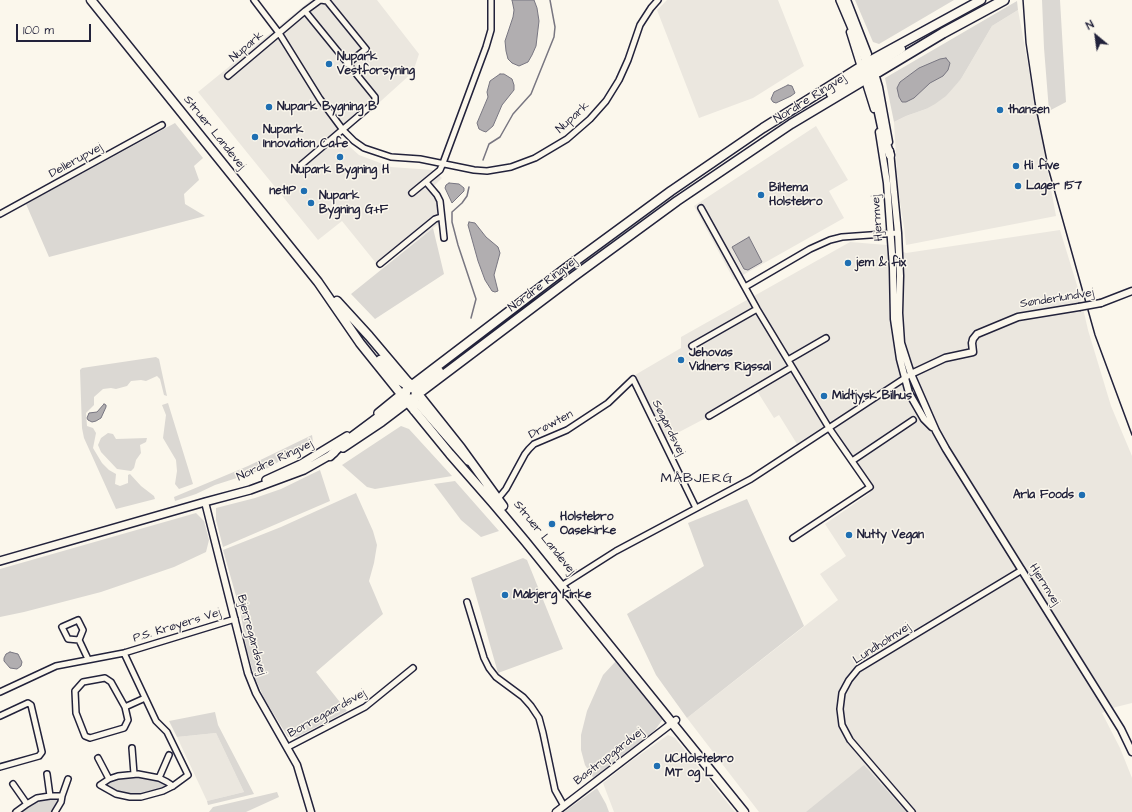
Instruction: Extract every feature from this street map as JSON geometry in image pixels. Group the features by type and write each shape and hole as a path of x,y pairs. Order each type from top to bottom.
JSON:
{"highway":[{"path":"840,0 870,69 888,66 1004,0"}],"main road":[{"name":"Struer Landevej","path":"91,0 318,282 351,329 411,392 473,465 495,501"},
{"path":"890,155 870,69 938,27 954,14 981,0"},
{"name":"Nordre Ringvej","path":"411,392 485,329 671,191 763,128 850,73 870,69"},
{"name":"Nordre Ringvej","path":"223,497 273,477 324,452 351,434 393,401 411,392 430,386 585,268 677,201 870,69"},
{"name":"Struer Landevej","path":"318,282 369,336 411,392 414,410 450,454 495,501 674,722 744,812"},
{"path":"330,456 411,392"},
{"name":"Nordre Ringvej","path":"0,561 250,490 304,470 330,456"},
{"name":"Struer Landevej","path":"674,722 750,812"}],"street":[{"name":"Nupark","path":"254,0 279,33 320,99 343,130 354,141 364,148 378,154 391,157 420,159 474,170 487,171 500,170 535,158 567,139 590,119 606,101 619,80 628,60 640,25 658,0"},
{"name":"Nupark","path":"228,76 305,10 321,0 327,1 366,49 347,64"},
{"path":"412,193 440,170 443,163 486,47 490,30 491,0"},
{"name":"Hjermvej","path":"847,0 870,69 874,108 884,158 893,268 894,319 897,345 904,378 909,393 924,419 936,431"},
{"path":"301,165 375,102 374,97 305,10"},
{"name":"Dellerupvej","path":"0,214 162,125"},
{"name":"Hjermvej","path":"890,155 898,233 901,343 911,374 936,431 1121,729 1132,752"},
{"path":"426,182 438,199 442,217 444,238"},
{"path":"701,208 744,287 792,367 829,428 870,487 793,538"},
{"path":"380,264 435,220 442,217"},
{"path":"744,287 810,249 830,240 842,237 898,233"},
{"name":"Sønderlundvej","path":"911,374 945,358 973,352 973,338 977,334 1018,317 1101,304 1132,291"},
{"path":"692,346 757,309"},
{"path":"788,360 826,338"},
{"path":"709,416 792,367"},
{"path":"563,584 616,551 751,479 911,374"},
{"name":"Drøwten","path":"495,501 506,489 525,454 534,444 567,430 608,403 633,379"},
{"name":"Søgårdsvej","path":"633,379 696,508"},
{"path":"852,461 913,420"},
{"name":"Bjerregårdsvej","path":"205,502 248,673 256,693 288,747 300,773 311,812"},
{"name":"Lundholmvej","path":"912,812 850,740 842,725 840,709 842,693 849,680 858,669 1022,570"},
{"path":"467,602 484,658 489,668 496,677 531,706 538,718 543,733 555,790 564,806"},
{"name":"P.S. Krøyers Vej","path":"0,692 56,666 124,653 235,619"},
{"path":"79,640 68,639 62,628 78,620 83,630 79,640 88,659"},
{"name":"P.S. Krøyers Vej","path":"109,779 100,785 116,794 130,797 151,795 173,786 188,775 167,732 156,721 124,653"},
{"name":"Borregaardsvej","path":"288,747 365,707 413,668"},
{"path":"105,678 111,682 125,707 128,720 124,728 90,738 84,736 76,713 75,691 83,682 105,678"},
{"path":"125,707 145,698"},
{"path":"0,716 28,703 31,705 42,752 39,756 0,766"},
{"name":"Bastrupgårdvej","path":"556,812 674,722"},
{"path":"132,748 134,774"},
{"path":"159,778 169,755"},
{"path":"98,758 109,779 134,774 147,775 159,778 173,786"},
{"path":"47,774 50,796"},
{"path":"55,812 61,802 68,779"},
{"path":"13,784 27,804"},
{"path":"16,812 37,798 62,796"}],"shaded area":[{"path":"311,0 377,0 419,54 413,72 340,138 359,155 391,167 433,170 442,178 434,186 445,219 380,268 342,221 318,240 198,92"},
{"path":"512,0 534,0 539,21 536,46 532,55 528,62 519,66 512,63 508,59 506,51 505,41 514,10"},
{"path":"667,0 778,0 804,66 753,98 699,118 657,10"},
{"path":"855,0 954,0 879,44 873,42"},
{"path":"1042,0 1060,0 1066,102 1049,111 1044,48"},
{"path":"1017,1 1018,10 992,26 961,79 946,96 926,109 894,122 885,78"},
{"path":"1018,10 1056,216 906,245 898,189 894,122 926,109 961,79 992,26"},
{"path":"946,58 950,63 948,70 943,76 930,83 914,98 906,102 902,102 897,88 900,82 919,68"},
{"path":"500,74 504,74 512,79 514,90 502,105 493,126 486,132 479,129 477,123 488,97 487,92 490,81"},
{"path":"788,85 792,86 795,93 776,103 773,102 771,99 774,92"},
{"path":"175,123 203,158 194,166 199,180 184,194 185,204 205,216 49,257 26,204"},
{"path":"816,126 848,180 829,191 844,218 734,280 694,206"},
{"path":"449,183 459,184 464,188 464,191 452,203 445,188"},
{"path":"469,222 475,223 486,237 498,247 500,253 494,275 498,291 492,291 485,280 468,225"},
{"path":"433,228 444,274 375,319 351,294"},
{"path":"1060,230 1111,406 1132,456 1132,703 1116,707 1102,713 1120,748 1132,778 1132,812 759,812 687,718 838,600 820,574 846,556 825,524 870,493 824,426 797,444 779,415 774,418 757,391 666,439 635,375 681,348 681,337 850,242 887,245 906,253"},
{"path":"749,237 762,262 748,270 744,269 732,247"},
{"path":"156,357 159,359 167,396 164,395 160,379 157,376 146,381 131,381 127,386 116,389 103,389 94,397 94,405 86,413 87,426 93,428 96,433 93,448 102,463 116,474 115,484 120,486 128,483 128,475 130,474 141,486 154,496 155,499 116,509 84,438 82,428 80,370 82,368"},
{"path":"168,403 193,484 179,489 175,484 177,471 176,460 163,438 166,415 162,405"},
{"path":"104,404 106,407 101,418 92,422 88,420 87,418 89,413 97,412"},
{"path":"401,426 409,429 452,476 375,489 367,487 342,465"},
{"path":"108,433 113,434 116,439 147,438 146,442 140,445 141,453 131,471 117,469 101,452 98,445 101,438"},
{"path":"312,435 313,442 268,468 215,485 196,494 175,501 174,497 248,466"},
{"path":"320,470 330,501 223,547 216,520 216,508 255,498 281,489"},
{"path":"455,481 499,531 481,537 461,520 434,484"},
{"path":"356,493 373,531 377,545 369,581 383,614 316,672 347,711 297,737 288,737 265,700 255,678 247,651 240,610 223,550 281,527"},
{"path":"747,499 804,626 687,718 656,675 627,614 704,566 688,523"},
{"path":"196,513 204,521 209,540 206,552 174,567 101,592 0,617 0,569"},
{"path":"523,558 527,560 563,649 498,673 471,578"},
{"path":"10,652 18,654 22,662 21,666 17,669 10,668 4,661 6,654"},
{"path":"616,661 663,719 655,730 594,779 585,765 581,750 581,735 587,711 603,675"},
{"path":"215,712 218,725 254,794 208,805 207,801 244,792 216,733 177,737 169,721"},
{"path":"216,733 244,792 207,801 177,737"},
{"path":"668,735 675,738 735,812 614,812 603,783"},
{"path":"864,765 906,812 806,812"},
{"path":"144,776 158,780 167,785 167,788 146,795 130,796 105,788 104,784 116,778"},
{"path":"597,788 609,812 564,812"},
{"path":"277,792 279,797 246,812 209,812 213,807"},
{"path":"57,797 59,801 51,812 19,812 28,805 38,801"}],"waterway":[{"path":"483,160 489,144 500,137 513,114 531,94 554,37 555,27 550,0"},
{"path":"469,187 467,196 452,212 452,222 476,299 471,318"}],"railway":[{"path":"1023,0 1026,43 1035,103 1049,171 1095,335 1132,435"}],"place":[{"name":"Nupark Vestforsyning","path":"329,64"},
{"name":"Nupark Bygning B","path":"269,107"},
{"name":"thansen","path":"1000,110"},
{"name":"Nupark Innovation Cafe","path":"255,137"},
{"name":"Nupark Bygning H","path":"340,157"},
{"name":"Hi five","path":"1016,166"},
{"name":"Lager 157","path":"1018,186"},
{"name":"netIP","path":"304,191"},
{"name":"Biltema Holstebro","path":"761,195"},
{"name":"Nupark Bygning G+F","path":"311,203"},
{"name":"jem & fix","path":"848,263"},
{"name":"Jehovas Vidners Rigssal","path":"681,360"},
{"name":"Midtjysk Bilhus","path":"824,396"},
{"name":"Arla Foods","path":"1082,495"},
{"name":"Holstebro Oasekirke","path":"552,524"},
{"name":"Nutty Vegan","path":"849,535"},
{"name":"Måbjerg Kirke","path":"505,595"},
{"name":"UCHolstebro MT og L","path":"657,766"}],"district":[{"name":"MÅBJERG","path":"697,479"}]}
